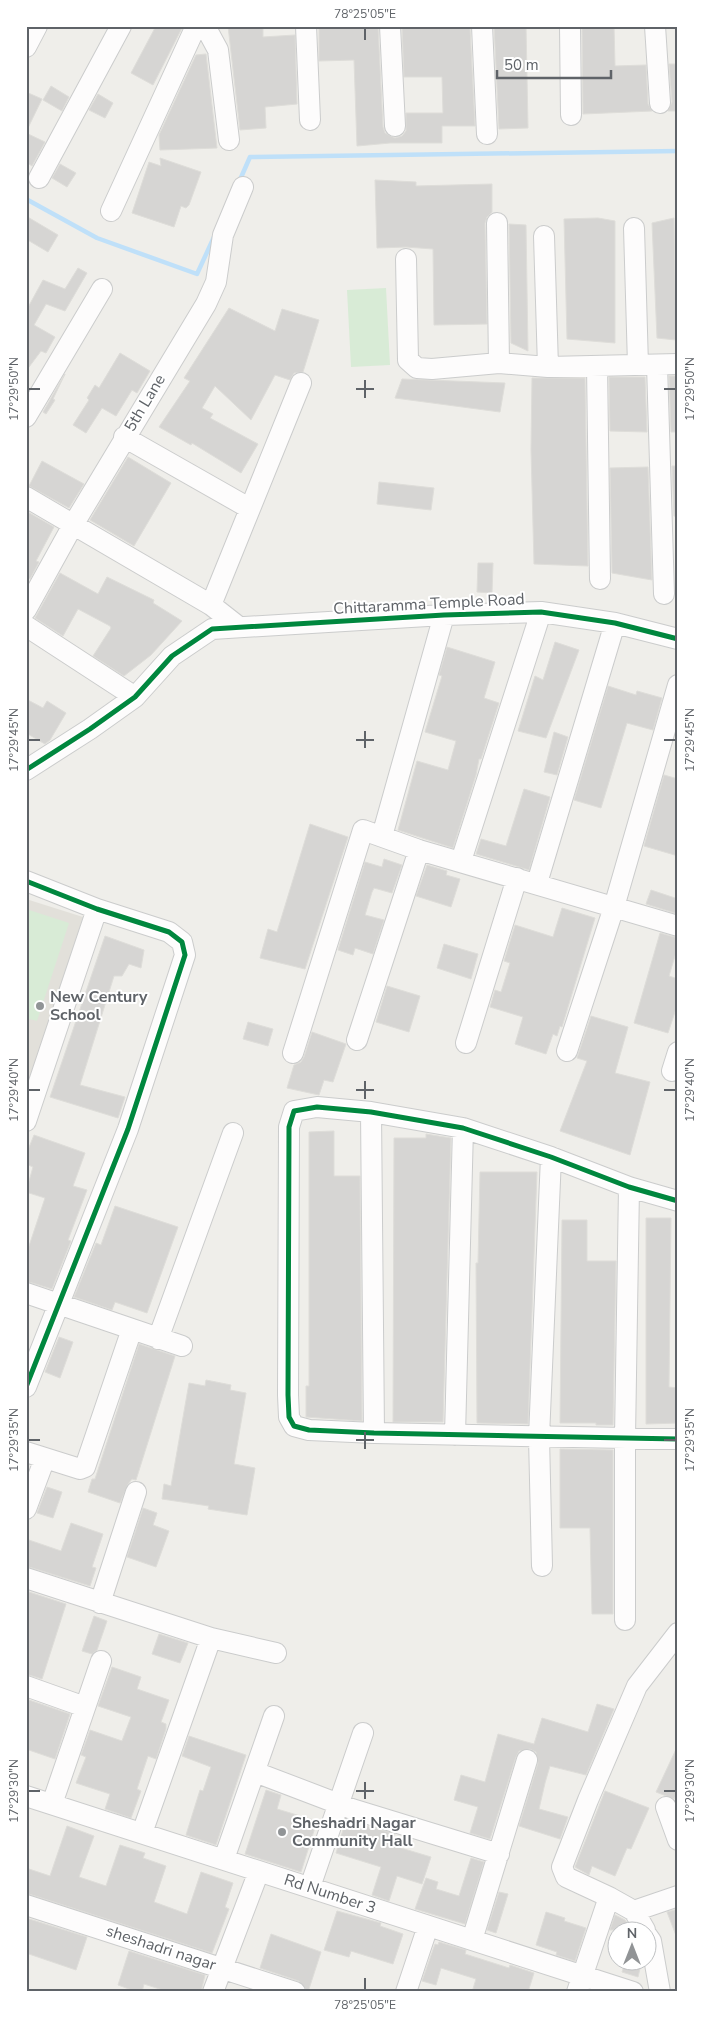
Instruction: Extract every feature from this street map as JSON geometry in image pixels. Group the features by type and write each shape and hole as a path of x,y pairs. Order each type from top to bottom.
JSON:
{"street":[{"path":"26,47 37,26"},
{"path":"39,178 121,26"},
{"path":"112,211 196,26"},
{"path":"205,26 218,50 229,140"},
{"path":"306,26 310,120"},
{"path":"390,26 395,126"},
{"path":"482,26 487,134"},
{"path":"570,26 571,115"},
{"path":"655,26 660,103"},
{"name":"5th Lane","path":"26,610 124,438 206,304 216,282 223,235 243,188"},
{"path":"497,223 499,363"},
{"path":"634,228 647,365 670,533 664,594"},
{"path":"544,236 548,366"},
{"path":"406,259 408,360 413,366 432,369 499,363 548,366 678,364"},
{"path":"26,416 102,289"},
{"path":"597,366 600,580"},
{"path":"211,605 301,383"},
{"path":"124,438 249,508"},
{"path":"26,497 211,605 239,627"},
{"path":"461,861 541,612"},
{"name":"Chittaramma Temple Road","path":"30,764 135,696 172,656 212,629 444,615 541,612 615,623 678,639"},
{"path":"293,1053 364,831 444,615"},
{"path":"537,883 615,623"},
{"path":"26,626 135,696"},
{"path":"567,1052 614,907 678,685"},
{"path":"364,831 419,850 537,883 678,926"},
{"path":"357,1040 419,850"},
{"path":"466,1043 517,878"},
{"path":"26,881 97,909 169,932 182,942 185,955 128,1129 26,1387"},
{"path":"26,1121 97,909"},
{"path":"672,1071 678,1052"},
{"path":"678,1201 628,1187 551,1157 464,1128 371,1112 317,1107 294,1111 289,1127 288,1395 289,1417 294,1426 308,1430 374,1433 678,1439"},
{"path":"371,1112 374,1433"},
{"path":"455,1435 464,1128"},
{"path":"158,1339 233,1134"},
{"path":"542,1566 539,1437 551,1157"},
{"path":"625,1620 628,1187"},
{"path":"26,1293 182,1346"},
{"path":"26,1509 35,1455 80,1470 85,1467 132,1330"},
{"path":"100,1603 136,1492"},
{"path":"26,1578 211,1638 276,1653"},
{"path":"639,1920 634,1912 609,1896 566,1877 562,1867 588,1800 637,1686 678,1633"},
{"path":"142,1833 211,1638"},
{"path":"52,1804 101,1661"},
{"path":"26,1686 85,1707"},
{"path":"224,1860 274,1716"},
{"path":"310,1888 363,1733"},
{"path":"472,1940 527,1760"},
{"path":"256,1772 339,1804 499,1854"},
{"name":"Rd Number 3","path":"26,1796 472,1940 579,1984 633,1992"},
{"path":"666,1807 678,1840"},
{"path":"213,1992 259,1871"},
{"path":"579,1984 609,1896"},
{"path":"634,1912 678,1896"},
{"name":"sheshadri nagar","path":"26,1905 295,1992"},
{"path":"406,1992 428,1926"},
{"path":"656,1969 660,1992"}],"shaded area":[{"name":"New Century School","path":"26,899 83,917 26,1094"}],"green space":[{"path":"386,288 390,365 351,367 347,290"},
{"path":"26,909 69,923 37,1021 26,1018"}],"building":[{"path":"156,26 183,26 153,85 131,73"},
{"path":"228,26 263,26 263,37 295,35 297,104 265,107 266,128 240,130"},
{"path":"319,26 378,26 383,127 385,133 395,138 402,136 406,131 406,113 443,113 442,77 404,77 402,26 470,28 475,126 442,126 442,143 390,143 357,146 354,60 319,61"},
{"path":"494,26 526,26 528,128 499,129"},
{"path":"582,26 614,26 615,66 646,65 648,104 652,111 583,114"},
{"path":"206,54 217,148 160,150 159,135 196,55"},
{"path":"669,64 678,64 678,111 668,111 672,102"},
{"path":"51,86 69,97 62,111 43,100"},
{"path":"26,92 42,99 26,132"},
{"path":"98,94 113,103 105,118 89,110"},
{"path":"26,133 45,142 32,166 26,162"},
{"path":"160,158 201,172 189,205 186,208 181,206 174,227 132,213 149,162 161,166"},
{"path":"60,164 76,173 67,187 52,178"},
{"path":"375,180 416,182 416,186 492,184 492,212 487,217 485,223 487,324 434,325 433,249 406,247 377,248"},
{"path":"26,216 58,235 48,252 26,239"},
{"path":"598,218 615,221 615,343 567,339 564,219"},
{"path":"674,218 676,340 657,338 652,223"},
{"path":"509,224 526,225 528,351 511,343"},
{"path":"78,268 87,273 65,311 46,304 34,325 55,337 46,353 41,351 26,371 26,311 43,280 65,289"},
{"path":"229,308 275,331 282,309 319,320 303,372 294,373 290,380 275,375 251,420 215,386 202,408 213,414 210,418 258,444 241,473 192,443 191,445 159,427 190,381 184,378"},
{"path":"120,353 150,371 137,393 132,390 116,416 102,408 86,433 73,425 89,400 87,398 95,385 99,388"},
{"path":"65,374 53,399 55,400 46,414 43,412"},
{"path":"669,376 678,376 678,432 671,432"},
{"path":"609,377 645,377 647,432 610,431"},
{"path":"532,378 585,378 588,566 534,564 531,450"},
{"path":"402,379 505,383 500,412 395,398"},
{"path":"128,457 171,483 134,546 90,520"},
{"path":"42,461 84,484 69,508 29,486"},
{"path":"672,466 678,466 678,517 674,516"},
{"path":"648,467 652,580 612,573 610,468"},
{"path":"379,482 434,488 431,510 377,504"},
{"path":"26,511 54,527 36,561 39,562 30,579 27,577 26,580"},
{"path":"478,563 493,563 492,593 477,592"},
{"path":"60,573 98,594 107,577 154,600 153,603 182,621 151,655 124,676 93,656 111,628 110,626 78,609 63,636 35,618"},
{"path":"555,642 579,650 546,738 518,731 535,676 543,680"},
{"path":"447,647 495,662 484,698 499,703 481,759 479,759 476,775 453,848 398,830 417,761 448,770 456,741 425,732 442,676 439,675"},
{"path":"608,686 636,695 637,691 662,698 653,730 627,723 601,808 574,800"},
{"path":"26,699 43,708 47,701 66,713 50,740 45,744 26,733"},
{"path":"554,732 568,737 557,775 544,772"},
{"path":"664,775 678,779 678,856 644,846"},
{"path":"524,789 550,797 529,870 476,854 481,839 506,846"},
{"path":"310,824 348,837 305,969 260,958 268,929 277,932"},
{"path":"384,859 402,865 392,893 374,888 372,892 365,915 384,920 373,954 355,948 353,955 338,950 365,862 382,867"},
{"path":"427,865 447,871 446,875 460,879 451,907 416,896"},
{"path":"651,890 678,899 678,914 646,904"},
{"path":"562,908 595,918 562,1027 560,1026 557,1036 553,1034 546,1054 515,1044 523,1017 490,1007 495,990 501,992 510,963 504,961 515,925 553,937"},
{"path":"660,933 678,938 678,946 669,976 678,979 678,1003 668,1033 634,1023"},
{"path":"105,936 144,950 141,968 129,964 122,976 114,976 80,1085 125,1097 118,1118 50,1097"},
{"path":"444,944 478,954 471,979 437,968"},
{"path":"387,986 420,996 409,1032 376,1022"},
{"path":"591,1016 628,1027 615,1073 650,1082 630,1155 560,1131 587,1061 577,1058"},
{"path":"248,1022 273,1029 268,1046 243,1039"},
{"path":"312,1032 346,1044 333,1082 324,1080 319,1095 287,1088 294,1065 301,1062 304,1057"},
{"path":"334,1131 334,1176 360,1176 362,1421 306,1417 306,1386 309,1386 309,1132"},
{"path":"426,1134 451,1138 443,1422 393,1422 394,1138 426,1138"},
{"path":"34,1135 85,1153 73,1186 87,1190 68,1240 71,1241 52,1289 26,1281 26,1255 45,1198 26,1192 33,1167 26,1164 26,1155"},
{"path":"480,1172 537,1172 528,1424 477,1423 476,1263 478,1263"},
{"path":"115,1206 178,1227 147,1313 115,1302 112,1310 74,1297 96,1243 101,1245"},
{"path":"646,1218 671,1218 669,1387 678,1388 678,1423 646,1424"},
{"path":"562,1220 587,1220 587,1261 616,1261 613,1425 560,1423"},
{"path":"59,1337 73,1342 60,1378 45,1372"},
{"path":"139,1344 175,1356 136,1480 132,1479 128,1484 120,1503 88,1492 92,1479 95,1479"},
{"path":"206,1380 231,1385 230,1390 246,1393 234,1464 255,1468 247,1515 208,1509 209,1506 162,1499 164,1484 171,1486 189,1383 205,1386"},
{"path":"560,1449 613,1450 613,1614 592,1614 590,1528 560,1528"},
{"path":"47,1487 62,1492 53,1518 37,1513"},
{"path":"143,1508 157,1513 153,1525 169,1531 156,1567 127,1557"},
{"path":"71,1523 103,1534 92,1567 96,1568 90,1586 26,1566 26,1539 61,1551"},
{"path":"26,1591 66,1604 42,1679 26,1674"},
{"path":"94,1616 107,1621 97,1650 92,1654 82,1651"},
{"path":"159,1634 188,1643 180,1663 152,1654"},
{"path":"112,1667 141,1677 137,1689 169,1700 161,1722 166,1724 166,1729 156,1759 148,1756 137,1789 141,1791 131,1818 105,1809 110,1794 76,1783 86,1757 81,1755 90,1730 122,1741 131,1717 98,1706"},
{"path":"26,1699 70,1714 55,1759 26,1749"},
{"path":"597,1704 614,1709 586,1775 550,1766 545,1783 539,1809 568,1817 560,1839 519,1826 538,1763 536,1752 530,1749 519,1751 516,1757 490,1839 470,1833 478,1807 454,1800 461,1775 485,1782 498,1734 534,1744 542,1718 588,1732"},
{"path":"189,1736 246,1755 216,1845 186,1835 200,1790 203,1791 211,1767 182,1756"},
{"path":"678,1745 678,1791 674,1799 656,1792"},
{"path":"266,1790 281,1795 277,1809 317,1821 301,1872 245,1854"},
{"path":"605,1791 649,1808 631,1849 627,1848 615,1876 592,1866 589,1875 575,1867"},
{"path":"346,1820 395,1834 391,1845 431,1857 422,1884 397,1876 389,1901 372,1895 381,1867 336,1853"},
{"path":"67,1826 94,1836 79,1877 106,1886 120,1845 145,1853 143,1858 166,1866 154,1902 187,1914 201,1872 233,1883 225,1907 229,1909 212,1953 26,1893 26,1868 50,1876"},
{"path":"471,1858 484,1862 465,1924 415,1909 426,1878 438,1882 436,1889 459,1896"},
{"path":"499,1892 508,1894 496,1933 487,1930"},
{"path":"678,1909 678,1938 677,1938 667,1912"},
{"path":"337,1911 381,1923 380,1926 403,1934 393,1964 351,1951 349,1957 324,1950"},
{"path":"546,1912 565,1918 564,1921 586,1928 575,1961 556,1955 557,1952 536,1945"},
{"path":"615,1915 625,1920 613,1920"},
{"path":"26,1918 87,1937 76,1970 26,1953"},
{"path":"271,1934 321,1952 308,1992 299,1981 260,1968"},
{"path":"439,1942 466,1950 465,1954 509,1968 510,1965 534,1973 528,1992 472,1992 476,1979 441,1968 436,1985 422,1981 435,1944 438,1945"},
{"path":"129,1951 205,1975 201,1992 169,1992 144,1984 142,1992 137,1992 118,1985"},
{"path":"623,1970 640,1970 638,1977 622,1972"}],"waterway":[{"path":"239,182 250,157 678,151"},
{"path":"26,199 97,238 197,274 214,237"}],"cycle path":[{"path":"26,770 90,729 135,697 172,656 212,629 444,615 541,612 615,623 678,639"},
{"path":"26,881 97,909 169,932 182,942 185,955 128,1129 26,1387"},
{"path":"678,1201 629,1187 551,1157 463,1128 371,1112 317,1107 294,1111 289,1127 288,1395 289,1417 294,1426 309,1430 374,1433 678,1439"}],"place":[{"name":"New Century School","path":"40,1006"},
{"name":"Sheshadri Nagar Community Hall","path":"282,1832"}]}
